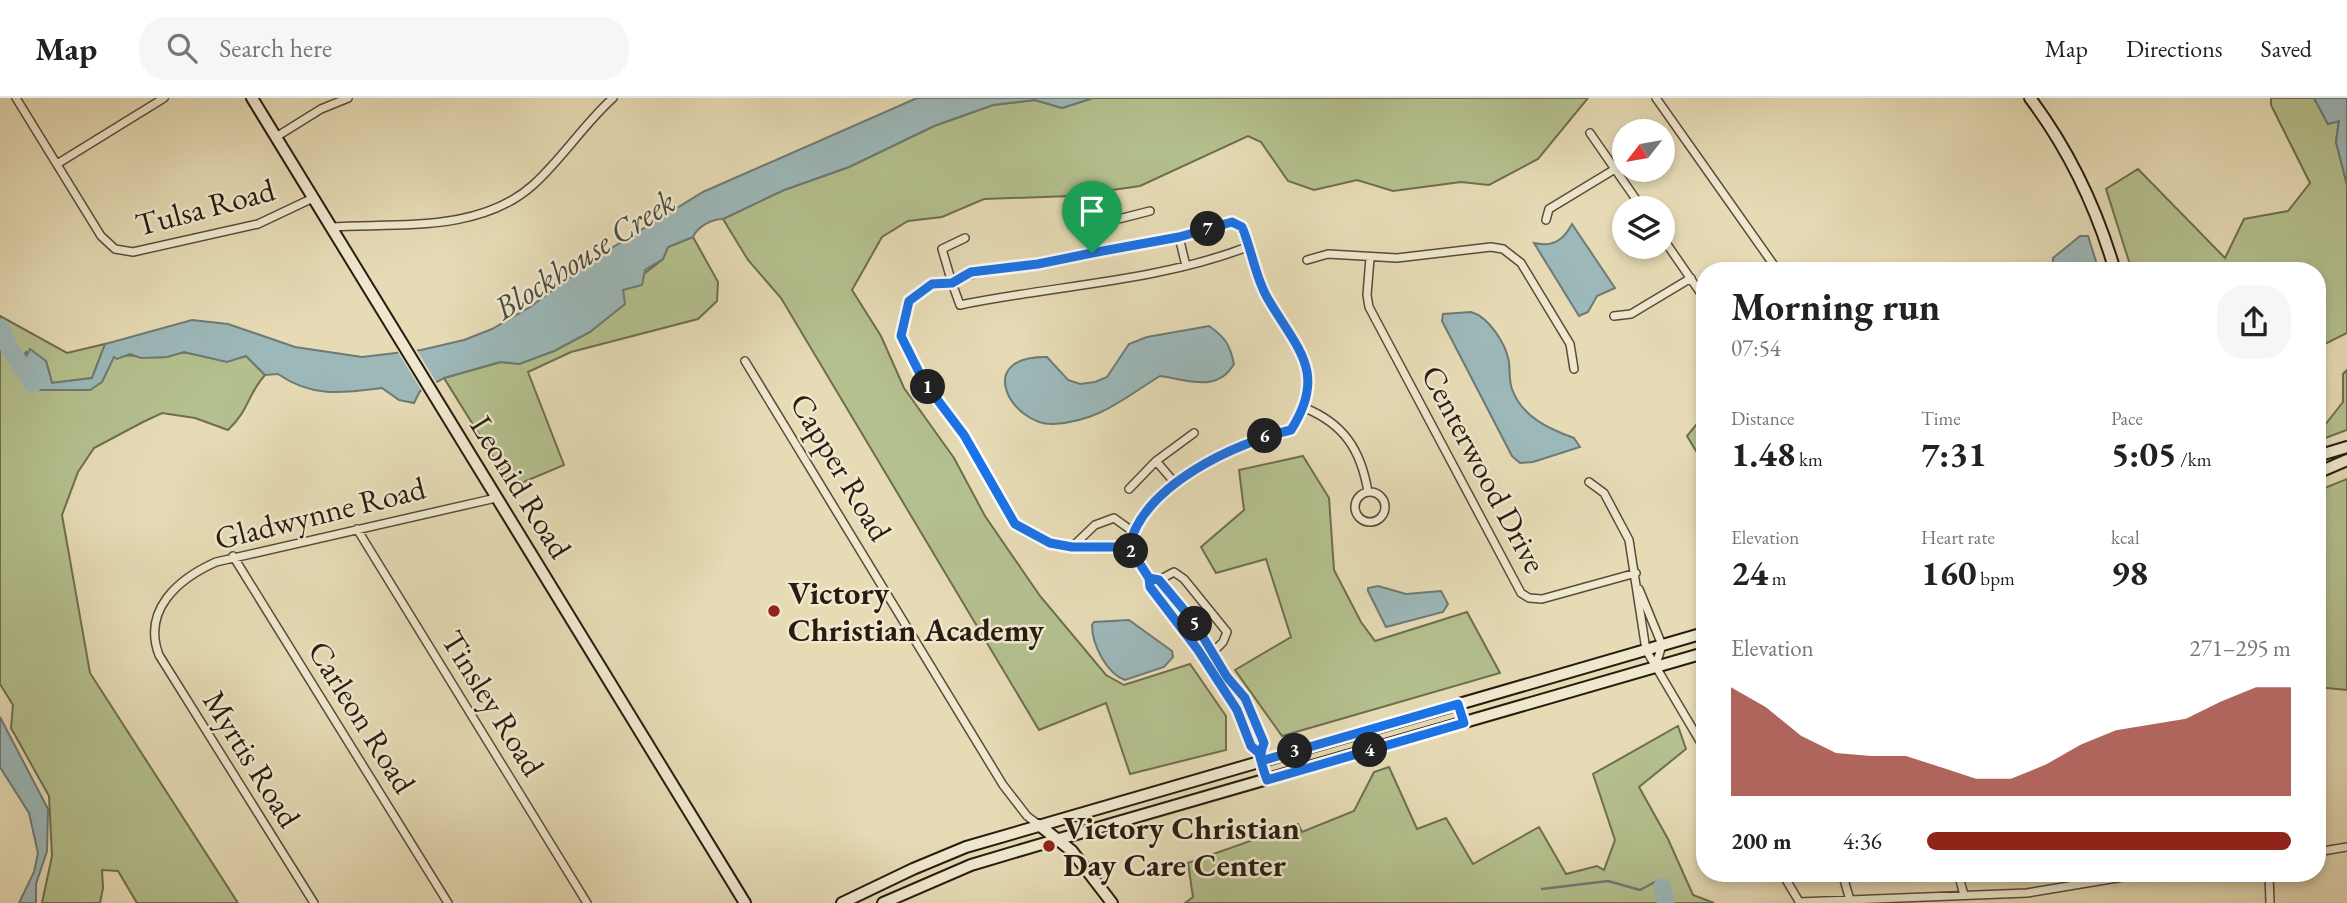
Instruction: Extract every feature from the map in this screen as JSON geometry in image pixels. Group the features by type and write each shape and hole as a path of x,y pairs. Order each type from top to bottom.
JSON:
{"main road":[{"name":"Leonid Road","path":"252,98 745,903"},
{"path":"2030,98 2061,144 2085,189 2112,262"},
{"path":"2326,453 2347,447"},
{"path":"2326,469 2347,460"},
{"path":"842,903 924,864 1040,825 1260,757 1458,704 1696,635"},
{"path":"883,903 971,866 1058,839 1696,655"},
{"path":"1458,704 1464,723"},
{"name":"Capper Road","path":"1040,825 1072,851 1112,903"}],"street":[{"path":"16,98 57,164 164,98"},
{"path":"276,137 321,109 348,98"},
{"path":"331,227 454,220 496,210 533,185 613,98"},
{"path":"1656,98 1772,262"},
{"path":"1590,133 1612,165"},
{"name":"Tulsa Road","path":"57,164 107,245 133,253 258,224 313,198"},
{"path":"1546,220 1549,209 1612,171"},
{"path":"1092,253 1091,226 1150,211"},
{"path":"1129,547 1072,547 1050,543 1015,524 964,435 924,382 901,336 909,301 932,284 952,283 971,272 1038,264 1179,237 1232,222 1242,227 1267,298 1296,341 1309,375 1305,408 1291,430 1259,438 1214,457 1175,484 1132,531 1129,547 1149,578 1150,587 1204,659 1237,710 1251,746 1260,757 1267,780"},
{"path":"1179,237 1186,266"},
{"path":"965,238 943,249 960,305 1021,293 1107,284 1186,266 1250,246"},
{"path":"1307,260 1328,254 1370,258 1503,248 1521,263 1570,344 1574,369"},
{"path":"1675,255 1696,286"},
{"name":"Centerwood Drive","path":"1370,258 1367,295 1369,307 1521,593 1529,598 1542,599 1636,573"},
{"path":"1614,316 1631,314 1691,278"},
{"name":"Capper Road","path":"745,360 1003,785 1027,816 1040,825"},
{"path":"1305,408 1329,418 1346,435 1358,457 1368,492"},
{"path":"1129,489 1156,461 1194,433"},
{"path":"1156,461 1175,484"},
{"path":"1589,482 1604,493 1625,528 1639,589 1639,615 1646,650 1696,735"},
{"path":"1368,492 1378,494 1385,501 1382,516 1374,522 1364,520 1355,509 1357,500 1368,492"},
{"name":"Gladwynne Road","path":"153,638 162,606 176,588 198,570 233,556 496,498"},
{"path":"1072,547 1095,525 1114,518 1132,531"},
{"name":"Tinsley Road","path":"357,529 587,903"},
{"name":"Carleon Road","path":"233,556 448,903"},
{"path":"1159,580 1174,572 1184,579 1227,632 1213,653 1204,659"},
{"path":"1149,578 1159,580 1194,622 1255,717 1264,743 1260,757"},
{"path":"1639,589 1650,607 1662,645 1655,668"},
{"name":"Myrtis Road","path":"153,638 159,655 314,903"},
{"path":"2326,850 2347,847"},
{"path":"1787,882 1799,902 2027,893 2093,882"},
{"path":"1845,882 1850,900"},
{"path":"1960,882 1964,895"},
{"path":"2269,882 2270,903"}],"green space":[{"path":"1093,98 1588,98 1538,159 1489,185 1461,182 1393,191 1357,180 1314,190 1288,181 1261,142 1248,136 1140,186 1071,196 984,199 942,217 908,221 882,237 852,290 881,336 904,388 954,458 985,516 1040,596 1106,675 1124,685 1190,664 1226,716 1226,750 1130,774 1106,703 1039,730 781,298 748,260 723,219 784,190 849,167 934,126 993,105 1035,100 1062,108"},
{"path":"2271,98 2314,98 2328,124 2339,120 2336,142 2347,185 2347,333 2326,344 2326,262 2129,262 2106,189 2138,169 2225,258 2244,219 2288,211 2310,183 2271,105"},
{"path":"693,237 718,282 717,301 698,319 571,352 528,372 564,465 512,487 444,378 501,362 519,364 554,351 590,332 624,304 623,290 663,259 668,247"},
{"path":"0,316 67,353 105,344 92,378 52,383 46,361 26,352 19,366 40,390 90,390 111,358 125,356 166,357 184,353 223,360 246,356 265,375 241,415 228,430 195,418 162,413 94,448 78,472 62,515 90,673 238,903 137,903 118,871 102,870 100,903 42,903 52,856 49,796 11,728 13,705 0,684"},
{"path":"2347,370 2347,430 2326,438 2326,424 2343,402 2343,374"},
{"path":"1696,425 1696,451 1687,436"},
{"path":"1303,456 1329,498 1334,570 1361,622 1375,641 1467,612 1500,673 1282,736 1235,670 1291,637 1266,559 1216,573 1201,547 1244,510 1239,470"},
{"path":"2347,479 2347,690 2326,688 2326,487"},
{"path":"1678,726 1686,749 1639,787 1668,839 1693,895 1714,903 1185,903 1193,897 1188,863 1298,824 1302,832 1354,811 1374,772 1389,767 1417,829 1446,818 1473,864 1539,827 1566,874 1597,866 1604,870 1615,840 1593,774"}],"water":[{"path":"917,98 1093,98 1062,108 1035,100 993,105 934,126 849,167 784,190 723,219 710,222 702,226 693,237 668,247 663,259 645,270 642,285 623,290 625,304 590,332 554,351 519,364 500,362 444,378 420,391 414,403 399,400 382,388 328,392 303,387 278,374 265,375 246,356 227,362 184,352 167,357 141,358 130,354 117,359 114,357 102,382 90,390 40,390 17,374 30,349 46,361 52,383 92,378 105,344 192,320 228,324 295,347 362,357 421,350 464,340 492,329 530,307 597,257 703,192"},
{"path":"2314,98 2347,98 2347,185 2336,142 2339,121 2328,124"},
{"path":"1572,224 1615,288 1597,296 1588,312 1579,316 1534,243 1547,244 1557,241"},
{"path":"2080,236 2088,236 2096,262 2053,262 2053,258"},
{"path":"1471,312 1484,319 1500,340 1509,362 1512,389 1522,407 1537,421 1574,438 1580,447 1533,462 1520,463 1512,456 1442,321 1443,314"},
{"path":"1209,326 1226,342 1234,364 1219,379 1210,382 1191,382 1160,376 1098,413 1054,424 1039,422 1025,414 1007,391 1005,378 1011,367 1024,360 1047,357 1068,380 1080,384 1095,382 1107,377 1129,344 1147,337"},
{"path":"1378,586 1406,594 1441,591 1448,604 1443,612 1386,627 1368,591 1368,588"},
{"path":"1129,620 1172,651 1173,657 1164,667 1125,680 1112,671 1101,657 1094,641 1092,625 1094,622"},
{"path":"0,717 48,809 47,851 36,884 36,903 19,903 34,872 38,853 29,813 0,767"}],"pier":[{"path":"415,347 438,385 423,393 396,349"}],"waterway":[{"name":"Blockhouse Creek","path":"0,327 8,346 33,384"},
{"path":"1542,889 1608,881 1640,890 1655,882 1662,887"},
{"path":"1662,887 1666,903"}],"place":[{"name":"Victory Christian Academy","path":"774,611"},
{"name":"Victory Christian Day Care Center","path":"1049,846"}],"route":[{"path":"1092,253 1038,264 971,272 952,283 932,284 909,301 901,336 924,382 964,435 1015,524 1050,543 1072,547 1129,547 1149,578 1150,587 1198,650 1213,677 1237,710 1251,746 1259,753 1261,761 1458,704 1464,723 1267,780 1261,761 1259,753 1264,743 1245,698 1227,677 1194,622 1159,580 1149,578 1129,547 1132,531 1175,484 1214,457 1259,438 1291,430 1305,408 1309,375 1296,341 1267,298 1242,227 1232,222 1179,237 1092,253"}]}
